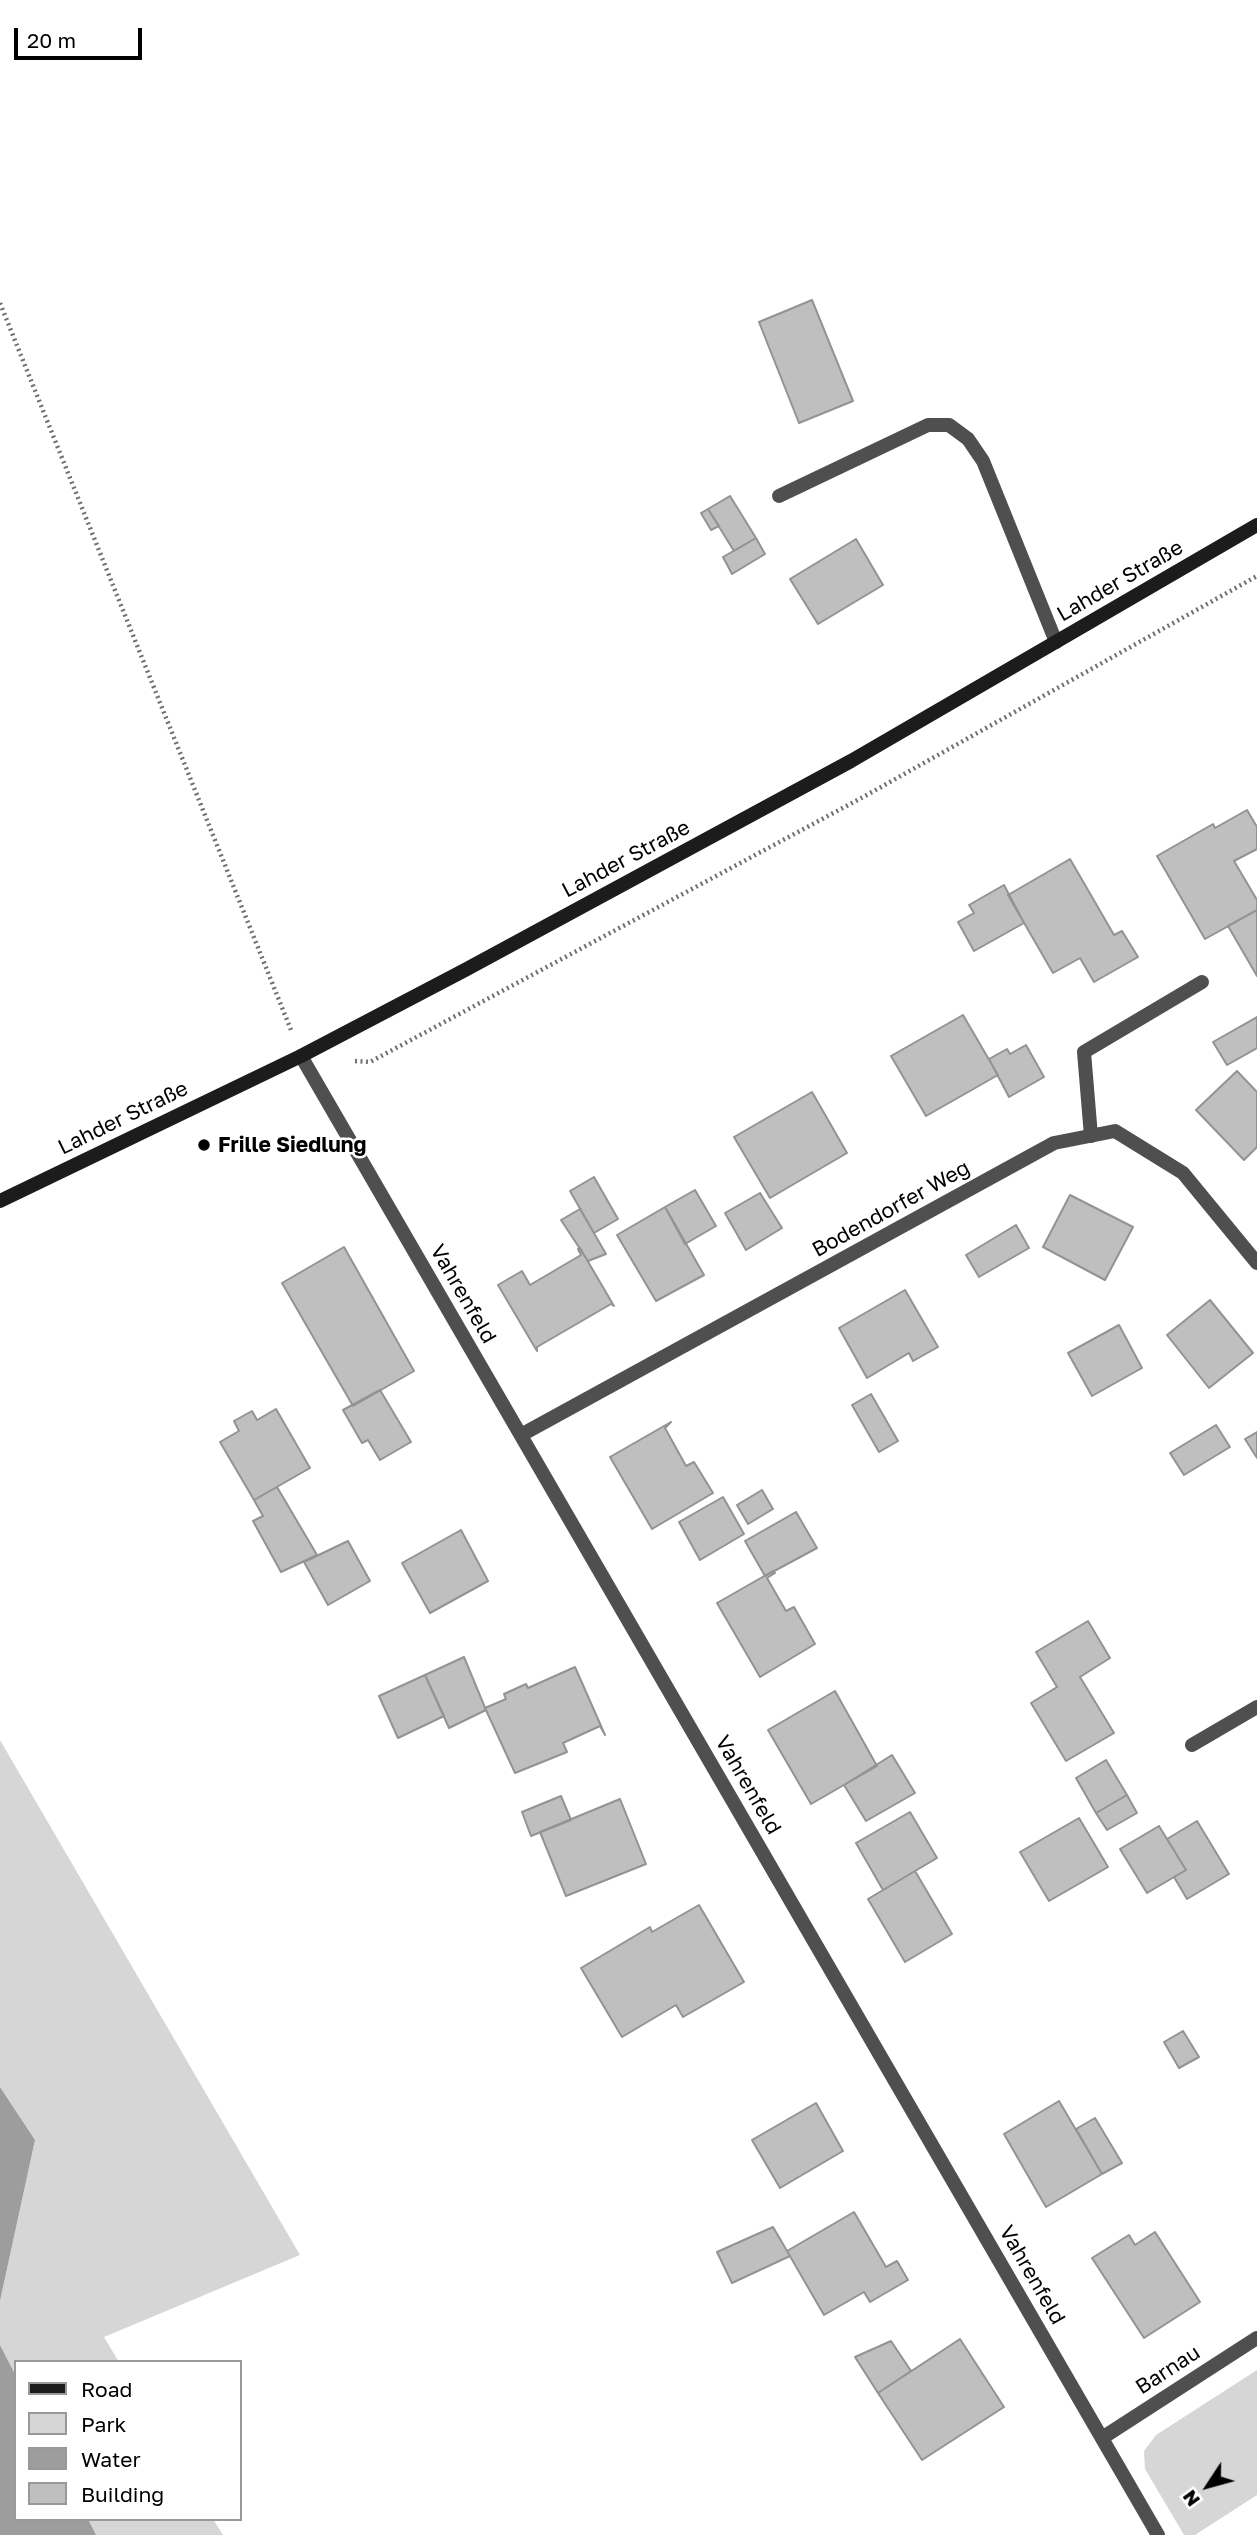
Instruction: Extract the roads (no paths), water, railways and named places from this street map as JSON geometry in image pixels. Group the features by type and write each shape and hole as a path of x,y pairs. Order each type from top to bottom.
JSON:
{"street":[{"path":"779,496 928,425 949,425 968,439 983,461 1056,642"},
{"name":"Lahder Straße","path":"0,1201 301,1056 851,761 1257,526"},
{"path":"1091,1136 1084,1052 1202,982"},
{"name":"Vahrenfeld","path":"301,1056 1158,2535"},
{"name":"Bodendorfer Weg","path":"521,1435 1054,1143 1115,1131 1183,1173 1257,1263"},
{"path":"1192,1745 1257,1707"},
{"name":"Barnau","path":"1102,2438 1257,2338"}],"water":[{"path":"0,2087 35,2140 0,2301"},
{"path":"0,2345 14,2372 14,2521 89,2521 96,2535 0,2535"}],"place":[{"name":"Frille Siedlung","path":"204,1145"}]}
